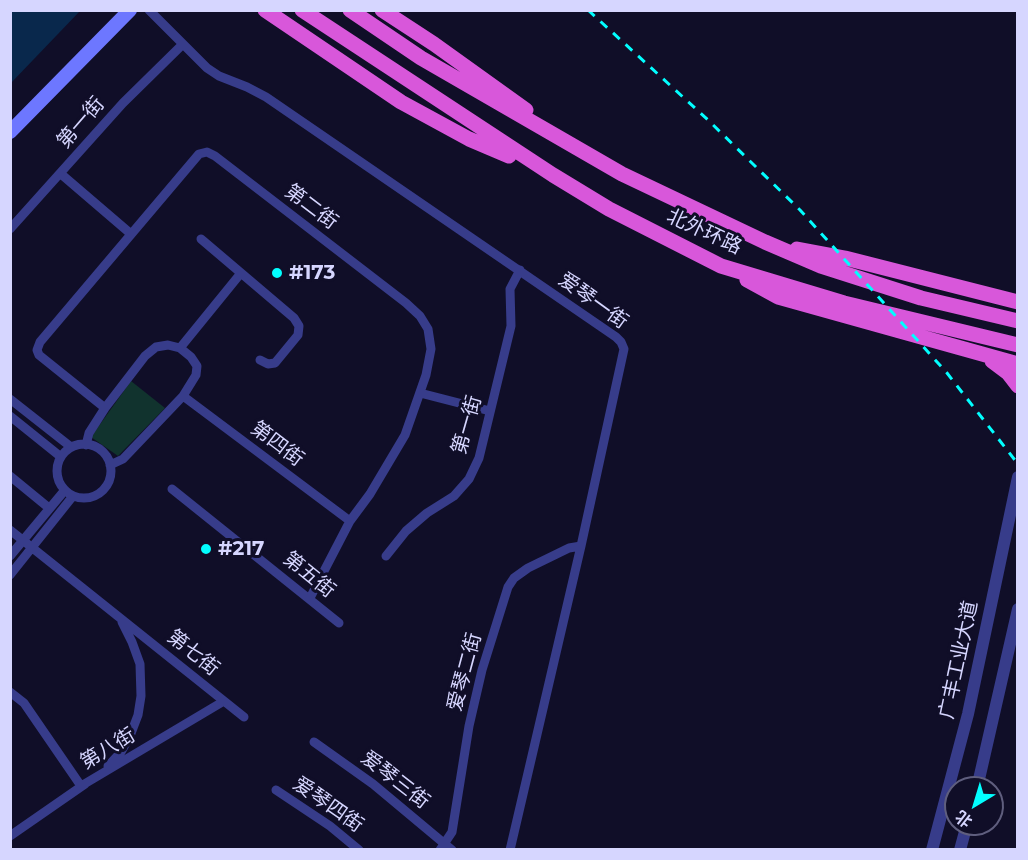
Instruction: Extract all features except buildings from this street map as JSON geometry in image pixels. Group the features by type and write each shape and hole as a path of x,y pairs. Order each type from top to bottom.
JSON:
{"highway":[{"path":"265,10 401,102 469,140 553,175"},
{"name":"北外环路","path":"302,10 553,175 609,209 721,266 844,303 1017,343"},
{"name":"北外环路","path":"350,10 421,58 622,174 765,242 821,266 921,298 1017,321"},
{"path":"382,10 502,92 574,147"},
{"path":"765,242 845,258 1016,302"},
{"path":"721,266 778,297 1017,364"},
{"path":"990,357 1017,343"},
{"path":"990,357 1008,373 1017,386"}],"main road":[{"path":"10,132 130,10"}],"street":[{"name":"爱琴一街","path":"149,10 207,68 219,76 266,97 520,270 621,342 624,349 581,546 510,849"},
{"name":"第一街","path":"10,229 123,103 183,44"},
{"name":"第二街","path":"105,408 39,355 40,342 199,154 207,152 215,156 406,303 420,316 428,329 431,348 426,375 405,435 370,494 350,521 310,598"},
{"path":"61,174 131,234"},
{"path":"201,239 294,318 299,326 298,334 274,363 268,364 260,360"},
{"name":"第一街","path":"386,556 406,531 427,513 454,496 468,479 479,458 511,326 510,289 520,270"},
{"path":"180,348 241,273"},
{"path":"86,445 89,433 105,408 145,357 156,347 168,345 180,348 191,357 197,366 196,375 183,396 123,459 110,465"},
{"path":"420,393 490,411"},
{"name":"第四街","path":"183,396 350,521"},
{"path":"10,399 71,447"},
{"path":"10,416 62,457"},
{"path":"86,445 98,449 105,455 110,465 110,479 100,493 84,498 74,496 65,490 58,479 57,470 62,457 71,447 86,445"},
{"path":"10,476 50,508"},
{"name":"广丰工业大道","path":"932,849 968,714 1017,477"},
{"name":"第五街","path":"172,489 339,622"},
{"path":"10,556 65,490"},
{"path":"10,575 74,496"},
{"name":"第七街","path":"10,530 243,717"},
{"name":"爱琴二街","path":"446,847 452,832 469,726 482,670 508,587 514,578 528,568 569,548 581,546"},
{"path":"980,776 1017,609"},
{"name":"第七街","path":"10,836 108,766 121,752 138,715 141,696 140,664 120,617"},
{"name":"第八街","path":"10,692 24,703 81,786 224,701"},
{"name":"爱琴三街","path":"314,742 373,784 446,847"},
{"name":"爱琴四街","path":"276,790 330,826 359,849"}],"green space":[{"path":"131,381 165,408 118,456 91,437"}],"water":[{"path":"10,11 80,11 11,83"}],"railway":[{"path":"588,10 708,120 800,210 947,373 1018,464"}],"place":[{"name":"#173","path":"277,273"},
{"name":"#217","path":"206,549"}]}
